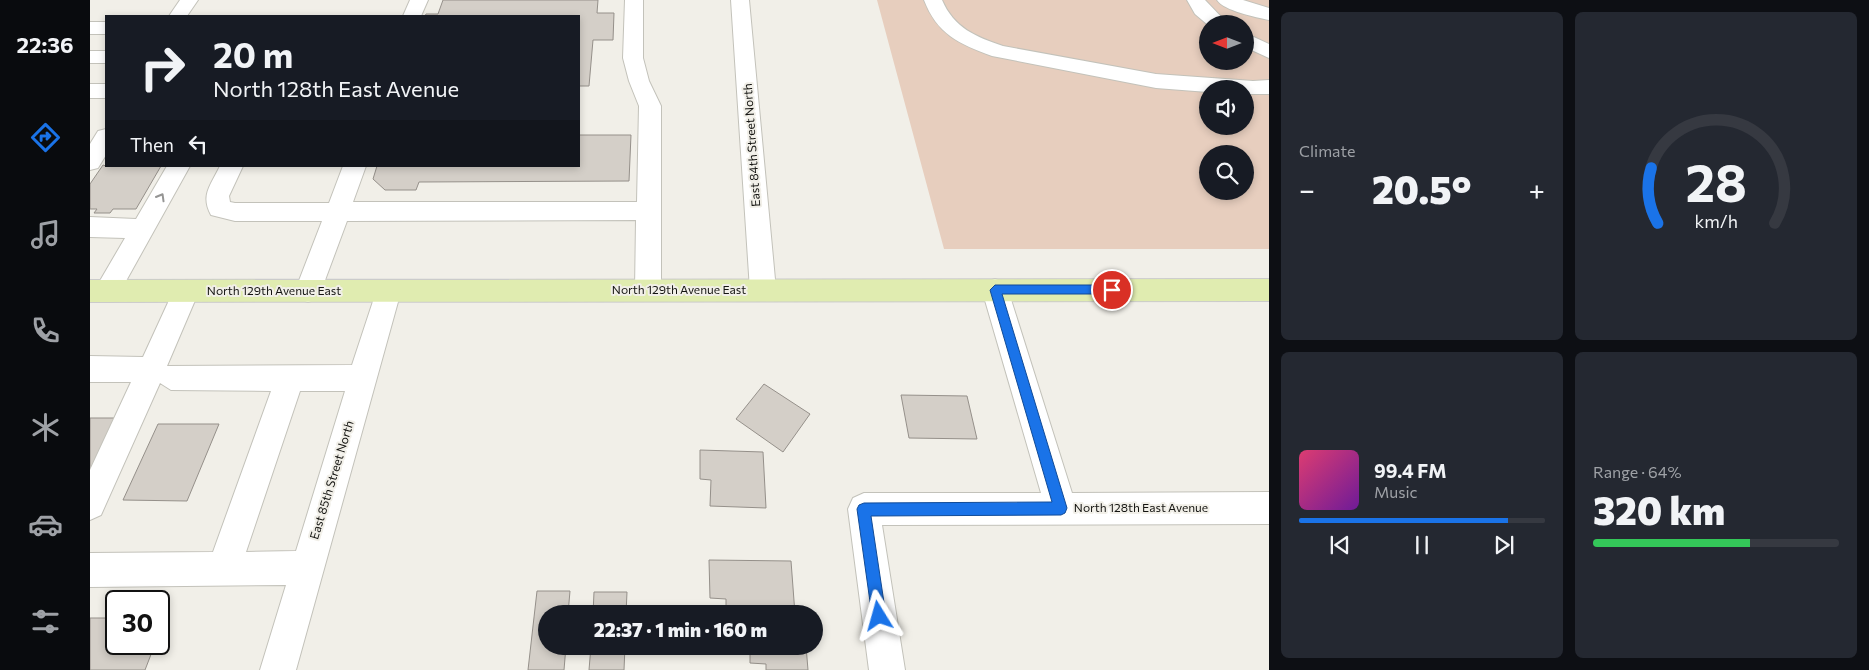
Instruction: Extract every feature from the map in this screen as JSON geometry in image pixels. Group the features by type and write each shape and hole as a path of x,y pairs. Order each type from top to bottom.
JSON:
{"main road":[{"name":"North 129th Avenue East","path":"99,291 1269,290"}],"street":[{"path":"179,15 189,0"},
{"path":"412,15 419,0"},
{"path":"634,0 634,58 639,81 650,106 648,290"},
{"name":"East 84th Street North","path":"740,0 763,290"},
{"path":"934,0 940,17 952,29 974,43 999,52 1156,81 1253,88 1269,87"},
{"path":"1196,0 1208,15"},
{"path":"1226,0 1269,14"},
{"path":"90,28 105,28"},
{"path":"1254,44 1269,52"},
{"path":"90,57 105,57"},
{"path":"90,91 105,91"},
{"path":"90,162 105,140"},
{"path":"99,291 143,229 178,167"},
{"path":"232,167 217,196 220,209 235,212 649,211"},
{"path":"308,290 355,167"},
{"path":"90,227 143,229"},
{"name":"East 85th Street North","path":"278,670 388,290"},
{"path":"995,290 1061,508"},
{"path":"90,504 121,440 161,373 186,291"},
{"path":"90,369 290,378 363,378"},
{"path":"224,568 290,378"},
{"name":"North 128th East Avenue","path":"887,670 864,509 1269,508"},
{"path":"90,570 306,568"}],"shaded area":[{"path":"877,0 1269,0 1269,249 944,249"}],"building":[{"path":"443,0 598,0 597,13 614,13 613,40 593,40 589,86 580,86 580,15 426,15 438,14"},
{"path":"580,135 631,135 629,181 419,182 416,190 385,190 373,179 377,167 580,167"},
{"path":"103,165 105,167 160,167 136,209 113,209 110,213 94,213 97,209 90,209 90,184"},
{"path":"764,384 810,414 783,452 736,419"},
{"path":"901,395 967,396 977,439 909,438"},
{"path":"90,418 122,418 90,476"},
{"path":"158,424 219,424 187,501 123,500"},
{"path":"700,450 763,452 766,508 710,506 711,480 700,479"},
{"path":"709,560 791,561 794,605 726,605 726,599 710,598"},
{"path":"537,591 570,591 569,605 538,605 538,655 565,655 564,670 528,670"},
{"path":"594,592 627,592 626,605 593,605"},
{"path":"90,618 105,618 105,655 151,655 145,670 90,670"},
{"path":"590,655 625,655 624,670 589,670"},
{"path":"750,655 807,655 808,670 766,670 766,664 750,663"}],"route":[{"path":"879,616 864,509 1061,508 995,290 1112,290"}]}
